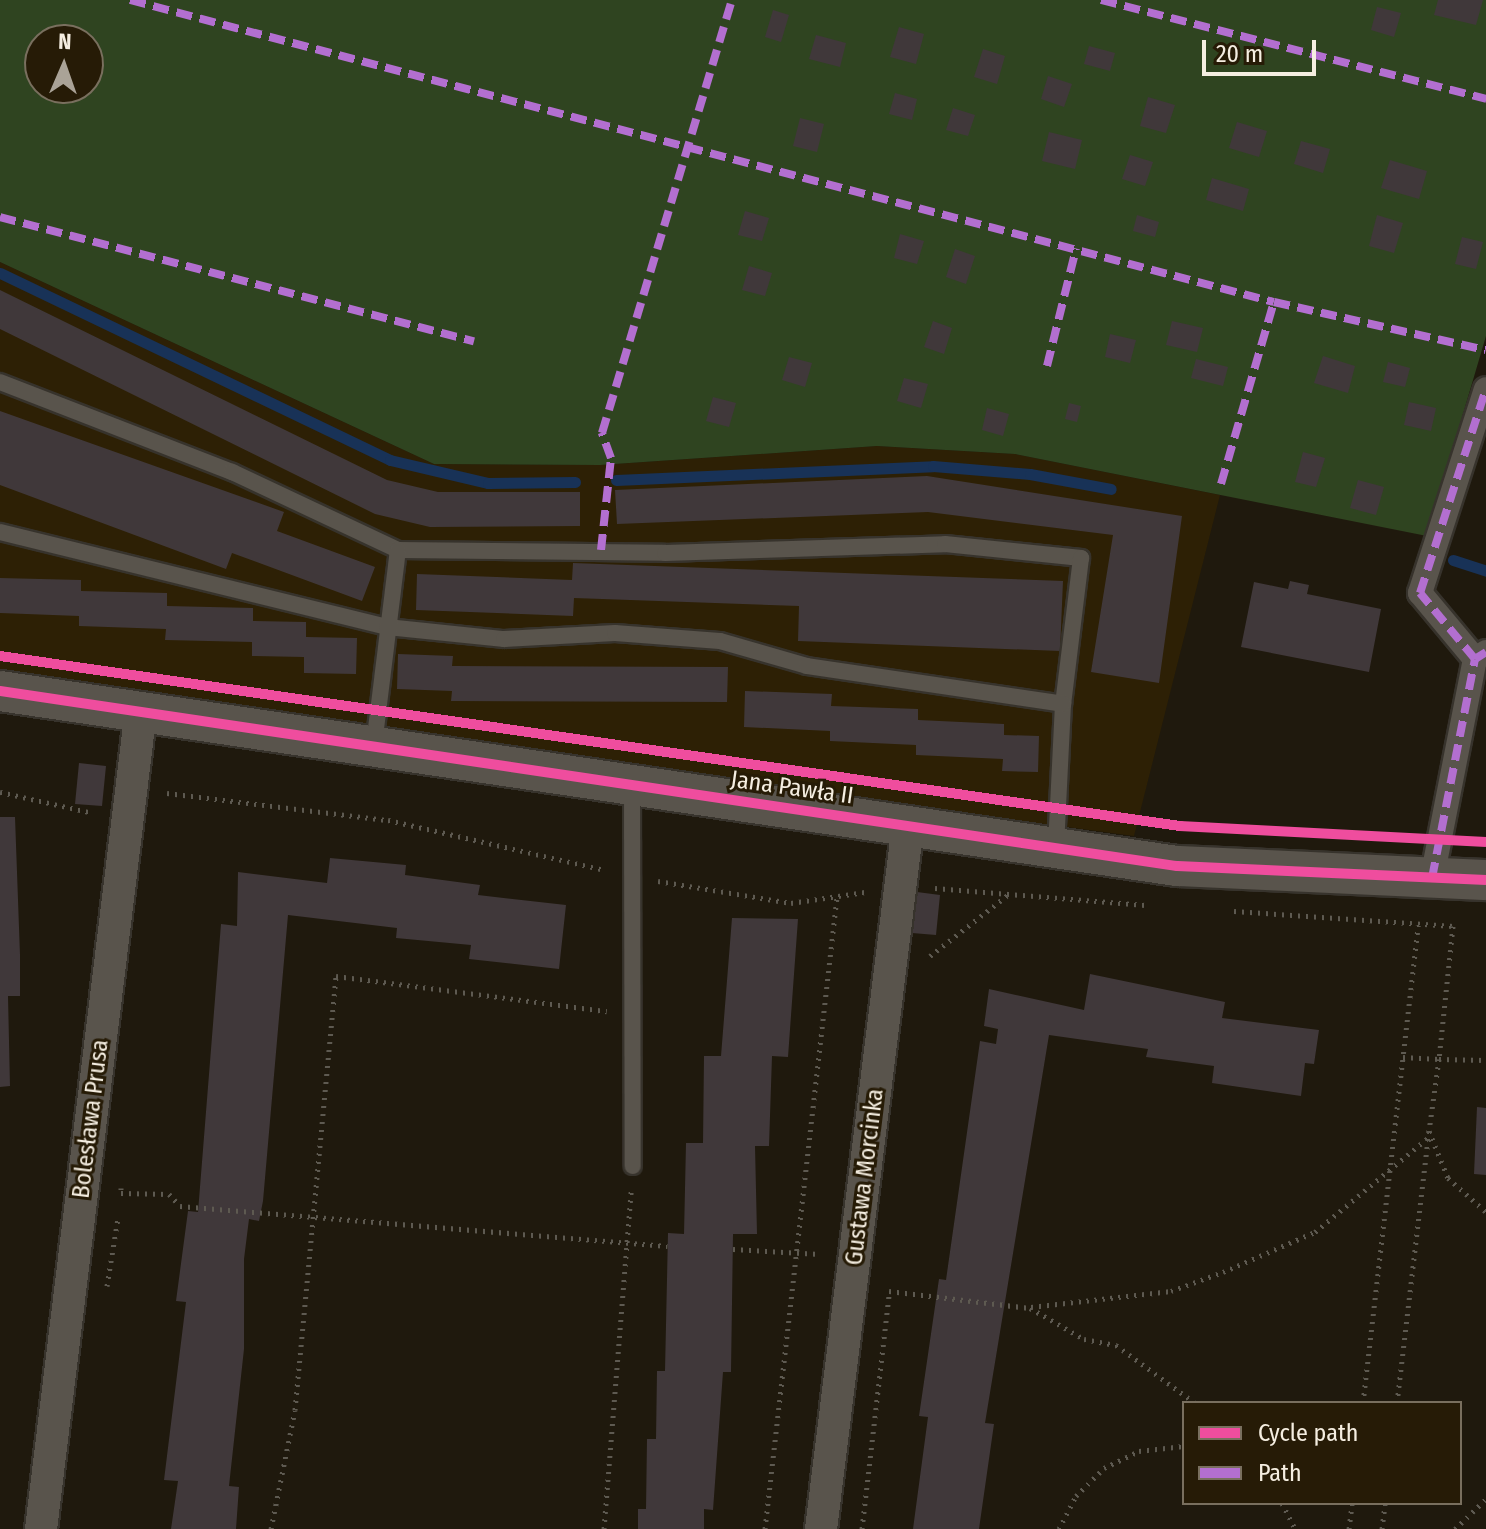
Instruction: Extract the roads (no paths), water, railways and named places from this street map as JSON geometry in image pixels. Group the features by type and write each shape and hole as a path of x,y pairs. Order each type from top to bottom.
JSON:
{"street":[{"path":"1432,878 1480,656 1420,593 1486,389"},
{"name":"Jana Pawła II","path":"0,691 1177,866 1486,880"},
{"name":"Bolesława Prusa","path":"41,1529 141,710"},
{"name":"Gustawa Morcinka","path":"821,1529 908,825"}],"lane":[{"path":"0,382 232,472 398,550 665,553 945,544 1081,558 1063,704 1056,847"},
{"path":"0,532 387,627 504,639 615,633 720,641 807,666 1063,704"},
{"path":"374,745 398,550"},
{"path":"632,784 633,1166"}],"waterway":[{"path":"0,273 390,460 488,483 575,482"},
{"path":"616,480 933,466 1030,474 1111,489"},
{"path":"1453,560 1486,571"}]}
